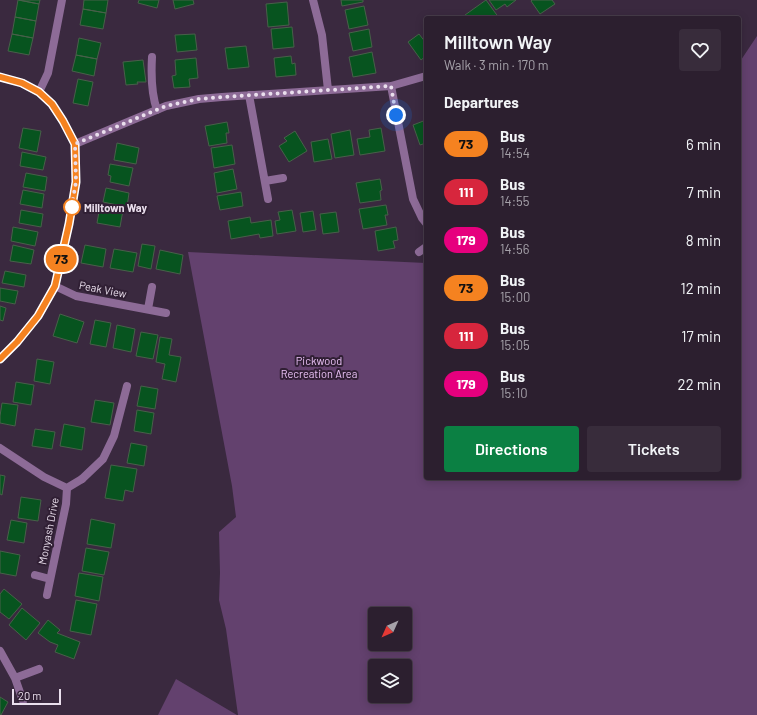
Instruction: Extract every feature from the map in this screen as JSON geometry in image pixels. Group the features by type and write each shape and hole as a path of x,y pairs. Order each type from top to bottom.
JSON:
{"street":[{"path":"39,92 48,73 62,0"},
{"path":"313,0 322,35 328,90"},
{"path":"152,57 151,77 157,110"},
{"path":"0,77 22,83 39,92 52,104 75,144 76,182 69,224 55,286 38,316 17,342 0,359"},
{"path":"75,144 166,106 199,99 391,86 424,77"},
{"path":"391,86 412,199 424,220"},
{"path":"249,95 268,199"},
{"path":"265,181 283,178"},
{"path":"419,252 424,248"},
{"name":"Peak View","path":"55,286 76,296 166,313"},
{"path":"148,309 152,287"},
{"name":"Monyash Drive","path":"67,488 82,479 103,459 114,436 128,386"},
{"name":"Monyash Drive","path":"0,448 44,477 67,488"},
{"name":"Monyash Drive","path":"47,595 66,504 67,488"},
{"name":"Monyash Drive","path":"35,575 50,579"},
{"path":"0,652 15,678 23,701"},
{"path":"15,678 39,669"}],"green space":[{"name":"Pickwood Recreation Area","path":"757,36 757,715 238,715 226,629 219,600 219,532 236,517 232,486 188,252 424,263 424,480 741,480 741,60"},
{"path":"176,679 237,715 158,715"}],"building":[{"path":"18,0 39,4 36,21 15,17"},
{"path":"19,0 40,0 39,4"},
{"path":"84,0 108,0 106,13 83,9"},
{"path":"139,0 159,0 157,8 138,3"},
{"path":"173,0 193,0 194,4 175,9"},
{"path":"341,0 363,0 363,2 342,6"},
{"path":"486,0 498,16 466,16"},
{"path":"489,0 516,0 507,7 505,4 496,10"},
{"path":"552,0 555,4 540,14 531,1"},
{"path":"287,2 289,25 268,27 266,4"},
{"path":"364,6 368,25 349,29 345,10"},
{"path":"83,9 106,13 103,29 80,25"},
{"path":"15,17 36,21 33,38 12,34"},
{"path":"292,27 294,47 273,49 271,29"},
{"path":"369,29 372,47 353,51 349,33"},
{"path":"12,34 33,38 29,55 8,51"},
{"path":"195,34 197,50 177,52 175,35"},
{"path":"419,34 424,40 424,58 421,60 408,42"},
{"path":"79,38 101,43 97,59 76,55"},
{"path":"246,46 249,67 228,69 225,48"},
{"path":"372,52 376,73 353,77 349,57"},
{"path":"76,55 97,59 94,76 72,71"},
{"path":"291,56 292,64 295,63 296,75 276,77 274,58"},
{"path":"196,58 198,78 189,79 190,87 174,88 172,76 176,75 175,60"},
{"path":"143,60 146,82 137,82 138,84 126,85 123,62"},
{"path":"78,79 93,82 88,106 73,103"},
{"path":"424,121 424,144 420,145 413,125"},
{"path":"227,122 229,133 226,133 227,143 209,146 205,126"},
{"path":"23,128 41,131 37,152 19,148"},
{"path":"381,128 385,151 360,155 357,139 370,137 369,130"},
{"path":"350,130 354,155 335,158 331,134"},
{"path":"295,131 307,151 289,162 279,146 287,141 284,138"},
{"path":"328,139 332,159 314,162 311,142"},
{"path":"117,143 139,148 136,164 114,160"},
{"path":"232,145 235,164 214,168 211,148"},
{"path":"22,152 46,157 43,170 20,166"},
{"path":"110,164 133,168 129,186 110,182 111,176 108,175"},
{"path":"233,169 237,189 217,193 214,173"},
{"path":"26,173 47,177 45,191 23,187"},
{"path":"380,179 382,190 380,191 381,200 360,203 356,183"},
{"path":"106,188 129,193 127,207 103,202"},
{"path":"23,190 44,194 42,208 20,204"},
{"path":"241,192 243,206 220,210 217,196"},
{"path":"386,205 388,215 385,215 387,225 363,229 359,209"},
{"path":"100,206 123,210 120,227 97,223"},
{"path":"21,210 43,214 41,227 19,223"},
{"path":"292,210 296,231 277,234 275,221 280,220 278,212"},
{"path":"313,211 316,230 303,232 300,213"},
{"path":"336,212 339,232 323,234 320,214"},
{"path":"250,217 251,223 271,220 273,236 260,238 259,234 231,239 228,221"},
{"path":"13,227 38,232 35,246 11,241"},
{"path":"396,227 398,240 393,241 395,248 378,251 375,231"},
{"path":"142,244 155,246 151,269 138,266"},
{"path":"13,245 34,250 31,264 10,261"},
{"path":"85,245 106,249 103,267 81,263"},
{"path":"114,249 137,253 133,272 110,268"},
{"path":"160,250 183,255 180,274 156,269"},
{"path":"5,271 26,275 24,287 2,283"},
{"path":"0,288 18,291 15,304 0,301"},
{"path":"0,306 6,308 3,321 0,320"},
{"path":"60,314 84,322 77,343 53,336"},
{"path":"95,320 111,323 106,347 90,344"},
{"path":"117,325 135,329 131,352 113,348"},
{"path":"141,332 158,335 153,359 136,356"},
{"path":"160,337 172,339 169,355 181,357 176,382 162,379 165,364 156,362"},
{"path":"37,359 54,362 50,384 34,381"},
{"path":"16,382 34,385 31,405 13,402"},
{"path":"141,386 158,389 155,409 137,406"},
{"path":"95,400 114,403 110,425 91,422"},
{"path":"2,403 18,405 15,426 0,423"},
{"path":"137,410 154,413 151,434 134,431"},
{"path":"64,424 85,428 82,450 60,446"},
{"path":"35,429 55,432 52,449 32,446"},
{"path":"131,443 147,446 144,466 127,463"},
{"path":"111,465 137,469 133,492 125,490 123,501 105,498"},
{"path":"0,475 5,476 2,495 0,494"},
{"path":"21,497 41,500 38,521 18,518"},
{"path":"91,519 115,524 111,548 87,544"},
{"path":"11,520 27,523 24,543 7,540"},
{"path":"86,548 109,552 104,575 82,571"},
{"path":"0,551 20,555 16,576 0,573"},
{"path":"79,573 103,577 99,601 75,596"},
{"path":"4,589 22,604 9,619 0,612 0,594"},
{"path":"76,600 97,604 91,635 70,631"},
{"path":"22,608 40,623 26,640 9,625"},
{"path":"48,620 60,630 57,633 80,642 74,659 55,652 58,645 50,642 38,633"},
{"path":"0,697 8,702 1,715 0,715"}],"bus line":[{"name":"73","path":"0,77 22,83 39,92 52,104 75,144 76,182 69,224 55,286 38,316 17,342 0,359"}],"place":[{"name":"Milltown Way","path":"72,207"}],"route":[{"path":"72,207 71,210 76,182 75,144 166,106 199,99 391,86 396,115"}]}
